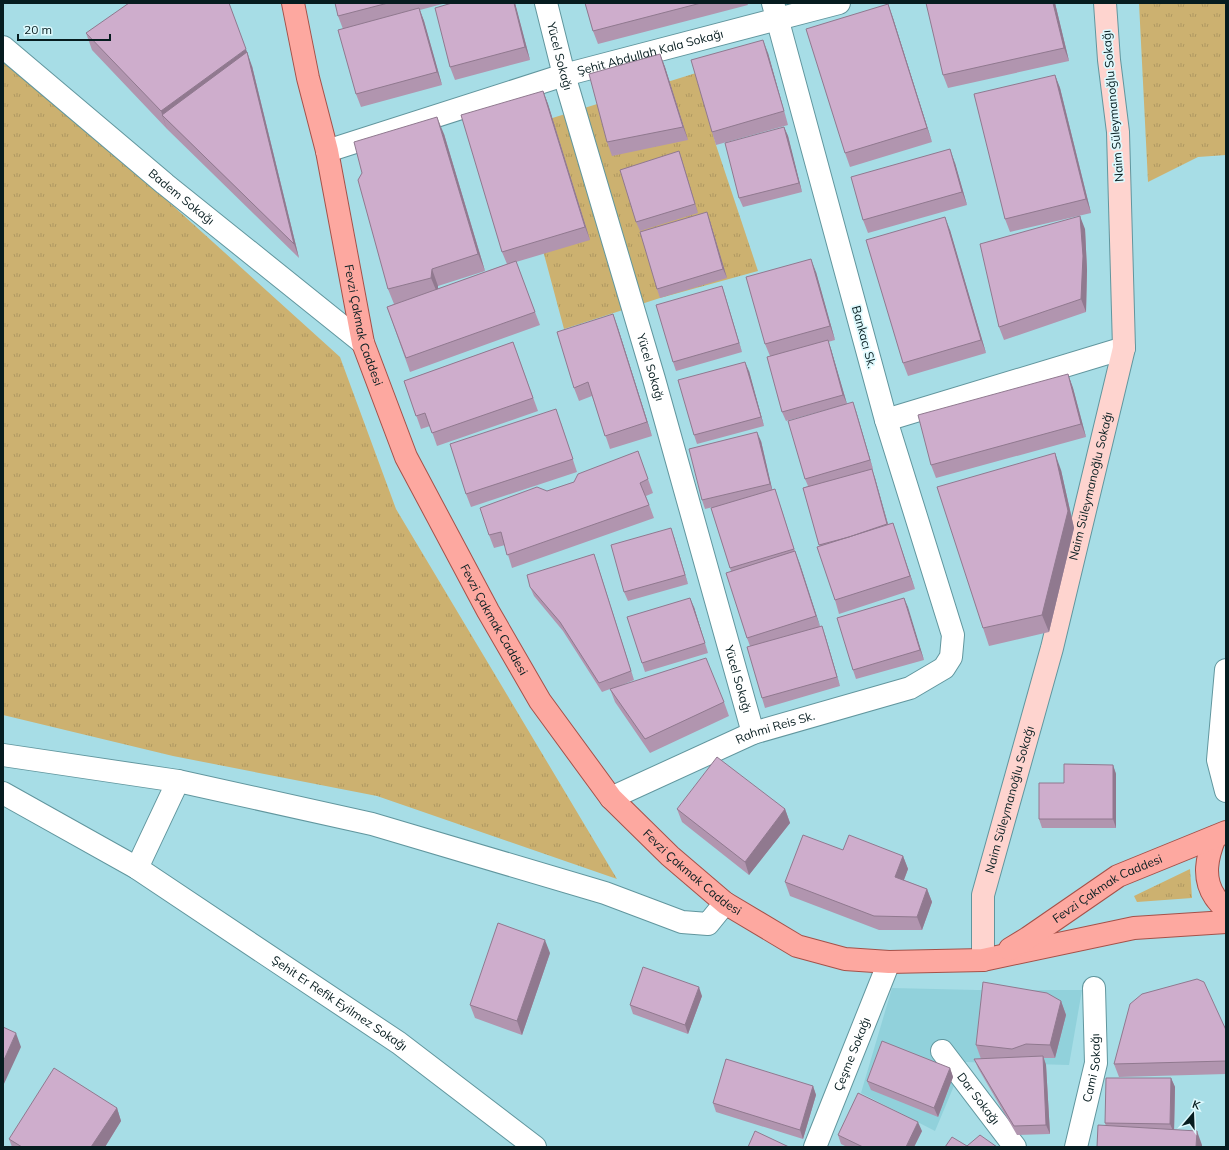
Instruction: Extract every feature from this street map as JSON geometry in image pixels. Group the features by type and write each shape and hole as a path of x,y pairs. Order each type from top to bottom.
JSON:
{"main road":[{"name":"Fevzi Çakmak Caddesi","path":"293,3 308,78 327,151 363,343 406,457 488,611 540,701 611,798 670,856 725,903 797,946 845,959 889,962 989,959 1134,928 1226,922"},
{"name":"Naim Süleymanoğlu Sokağı","path":"989,959 983,895 1052,648 1124,348 1118,132 1109,60 1105,3"},
{"name":"Fevzi Çakmak Caddesi","path":"989,959 1028,938 1118,876 1221,835"},
{"path":"1221,835 1209,854 1206,872 1212,892 1222,906 1226,908"}],"street":[{"name":"Yücel Sokağı","path":"546,3 564,75 654,379 754,733"},
{"name":"Şehit Abdullah Kala Sokağı","path":"327,151 564,75 776,11 839,3"},
{"name":"Bankacı Sk.","path":"776,11 886,420 953,635 951,657 944,668"},
{"name":"Badem Sokağı","path":"3,48 165,184 363,343"},
{"path":"886,420 1124,348"},
{"name":"Rahmi Reis Sk.","path":"611,798 754,733 910,688 944,668"},
{"path":"1226,670 1218,760 1226,791"},
{"path":"3,755 178,781 372,824 605,893 682,922 708,924 725,903"},
{"path":"137,868 178,781"},
{"name":"Şehit Er Refik Eyilmez Sokağı","path":"3,793 137,868 399,1043 535,1147"},
{"name":"Çeşme Sokağı","path":"815,1147 889,962"},
{"name":"Cami Sokağı","path":"1076,1147 1096,1063 1094,988"},
{"name":"Dar Sokağı","path":"942,1051 1015,1147"}],"shaded area":[{"path":"892,988 1082,990 1069,1065 964,1062 935,1131 861,1093"}],"green space":[{"path":"1139,3 1226,3 1226,155 1198,157 1148,182"},
{"path":"3,52 340,357 396,509 617,879 377,796 173,756 3,715"},
{"path":"696,73 716,145 758,271 660,298 564,329 511,131"},
{"path":"1190,869 1192,898 1137,902 1134,896"}],"building":[{"path":"129,3 229,3 246,49 161,111 86,33"},
{"path":"335,3 388,3 338,16"},
{"path":"452,3 514,3 525,47 450,67 435,8"},
{"path":"585,3 701,3 593,31"},
{"path":"926,3 1053,3 1064,48 943,75"},
{"path":"888,4 927,128 845,153 806,29"},
{"path":"419,8 437,72 356,94 338,30"},
{"path":"763,40 784,111 712,132 691,60"},
{"path":"247,52 294,244 162,115"},
{"path":"660,54 683,127 607,142 589,74"},
{"path":"1055,75 1086,199 1005,219 974,94"},
{"path":"543,91 585,227 502,252 461,115"},
{"path":"437,117 478,254 432,269 431,278 388,289 358,180 362,173 354,142"},
{"path":"784,127 799,183 739,198 725,143"},
{"path":"950,149 962,192 863,220 851,177"},
{"path":"679,151 695,204 636,222 620,170"},
{"path":"707,212 723,269 657,289 640,232"},
{"path":"1080,216 1083,256 1081,299 999,327 980,244"},
{"path":"945,217 981,340 903,363 866,240"},
{"path":"811,259 830,326 765,344 746,277"},
{"path":"516,261 535,312 406,358 387,307"},
{"path":"722,286 739,343 673,362 656,305"},
{"path":"613,314 647,422 605,436 588,382 574,388 557,332"},
{"path":"828,340 843,395 782,412 767,357"},
{"path":"513,342 533,398 432,433 425,413 416,416 404,381"},
{"path":"745,362 761,417 694,435 678,380"},
{"path":"1068,374 1081,424 931,465 918,415"},
{"path":"853,402 870,460 805,479 788,421"},
{"path":"556,409 573,459 466,494 450,444"},
{"path":"757,432 770,484 702,500 689,449"},
{"path":"638,451 648,479 640,483 649,505 507,555 501,532 489,535 480,508 537,487 547,491 574,482 578,474"},
{"path":"1055,453 1068,511 1042,615 983,628 937,487"},
{"path":"872,469 887,524 849,537 819,545 803,488"},
{"path":"775,489 794,549 730,568 711,508"},
{"path":"893,523 910,576 835,600 817,547"},
{"path":"671,528 685,575 624,592 611,545"},
{"path":"795,551 816,616 747,638 726,573"},
{"path":"594,554 631,671 599,683 560,622 530,587 527,575"},
{"path":"690,598 705,643 642,663 627,617"},
{"path":"904,598 920,650 853,670 837,618"},
{"path":"822,626 837,677 762,698 747,647"},
{"path":"706,658 724,702 645,739 610,689"},
{"path":"717,757 785,809 745,862 677,809"},
{"path":"1064,764 1113,765 1113,819 1039,819 1039,783 1064,783"},
{"path":"803,835 843,850 849,835 903,856 895,877 927,889 917,917 874,916 785,882"},
{"path":"498,923 545,940 517,1021 470,1005"},
{"path":"643,967 699,987 685,1025 630,1005"},
{"path":"1197,979 1204,982 1226,1030 1226,1061 1114,1064 1130,1004 1142,994"},
{"path":"983,982 1047,993 1061,1001 1050,1045 1026,1044 1012,1049 976,1045"},
{"path":"3,1027 16,1033 3,1062"},
{"path":"882,1041 950,1068 934,1108 867,1081"},
{"path":"1043,1056 1046,1125 1014,1126 974,1059"},
{"path":"726,1059 813,1086 800,1130 713,1103"},
{"path":"54,1068 117,1108 91,1147 22,1147 9,1139"},
{"path":"1106,1078 1171,1078 1170,1124 1105,1123"},
{"path":"858,1093 918,1122 906,1147 863,1147 838,1135"},
{"path":"1098,1125 1197,1131 1196,1147 1097,1147"},
{"path":"755,1131 789,1147 748,1147"},
{"path":"980,1135 997,1147 945,1147 952,1137 967,1146"}]}
